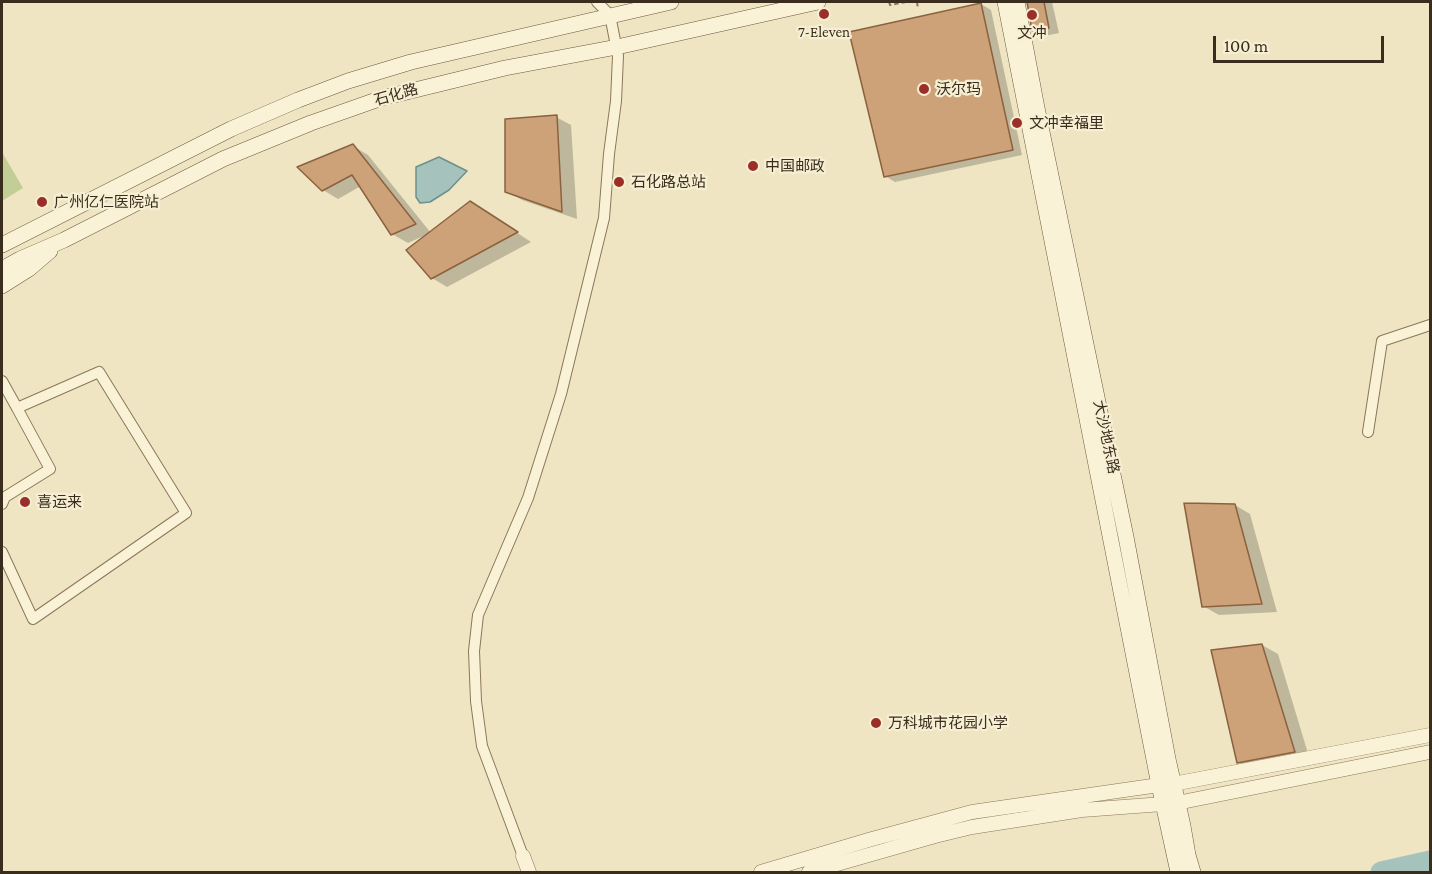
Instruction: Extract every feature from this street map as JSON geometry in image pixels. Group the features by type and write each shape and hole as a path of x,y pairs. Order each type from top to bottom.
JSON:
{"main road":[{"name":"石化路","path":"2,245 231,129 348,81 411,62 671,2"},
{"name":"石化路","path":"2,269 223,159 311,123 382,98 505,68 617,47 818,2"},
{"name":"大沙地东路","path":"1005,2 1170,803 1178,873"},
{"name":"大沙地东路","path":"1017,2 1126,537 1166,784"},
{"path":"2,286 28,269 64,240"},
{"name":"大沙地东路","path":"1170,803 1183,826 1193,873"}],"street":[{"path":"527,873 482,746 476,701 474,651 478,615 528,498 561,394 604,218 618,76 617,47 610,15 597,2"},
{"path":"1368,432 1382,341 1431,325"},
{"path":"2,552 33,619 186,513 99,372 17,408"},
{"path":"2,381 50,469 5,497 2,504"},
{"path":"761,873 872,839 972,812 1166,784 1431,735"},
{"path":"809,873 972,827 1082,810 1170,803 1431,752"}],"path":[{"path":"889,2 890,5 906,2"},
{"path":"917,2 918,9"}],"green space":[{"path":"2,152 23,188 2,201"}],"water":[{"path":"439,157 467,171 449,190 430,202 420,203 416,197 416,167"}],"building":[{"path":"1027,2 1044,2 1049,28 1032,31"},
{"path":"981,3 1013,150 884,177 849,32"},
{"path":"557,115 562,212 505,192 505,119"},
{"path":"353,144 416,224 391,235 352,175 322,191 297,167"},
{"path":"470,201 518,232 431,279 406,250"},
{"path":"1184,503 1235,504 1262,604 1202,607"},
{"path":"1262,644 1295,752 1237,763 1211,650"}],"waterway":[{"path":"1381,872 1430,861"}],"place":[{"name":"7-Eleven","path":"824,14"},
{"name":"文冲","path":"1032,15"},
{"name":"沃尔玛","path":"924,89"},
{"name":"文冲幸福里","path":"1017,123"},
{"name":"中国邮政","path":"753,166"},
{"name":"石化路总站","path":"619,182"},
{"name":"广州亿仁医院站","path":"42,202"},
{"name":"喜运来","path":"25,502"},
{"name":"万科城市花园小学","path":"876,723"}]}
